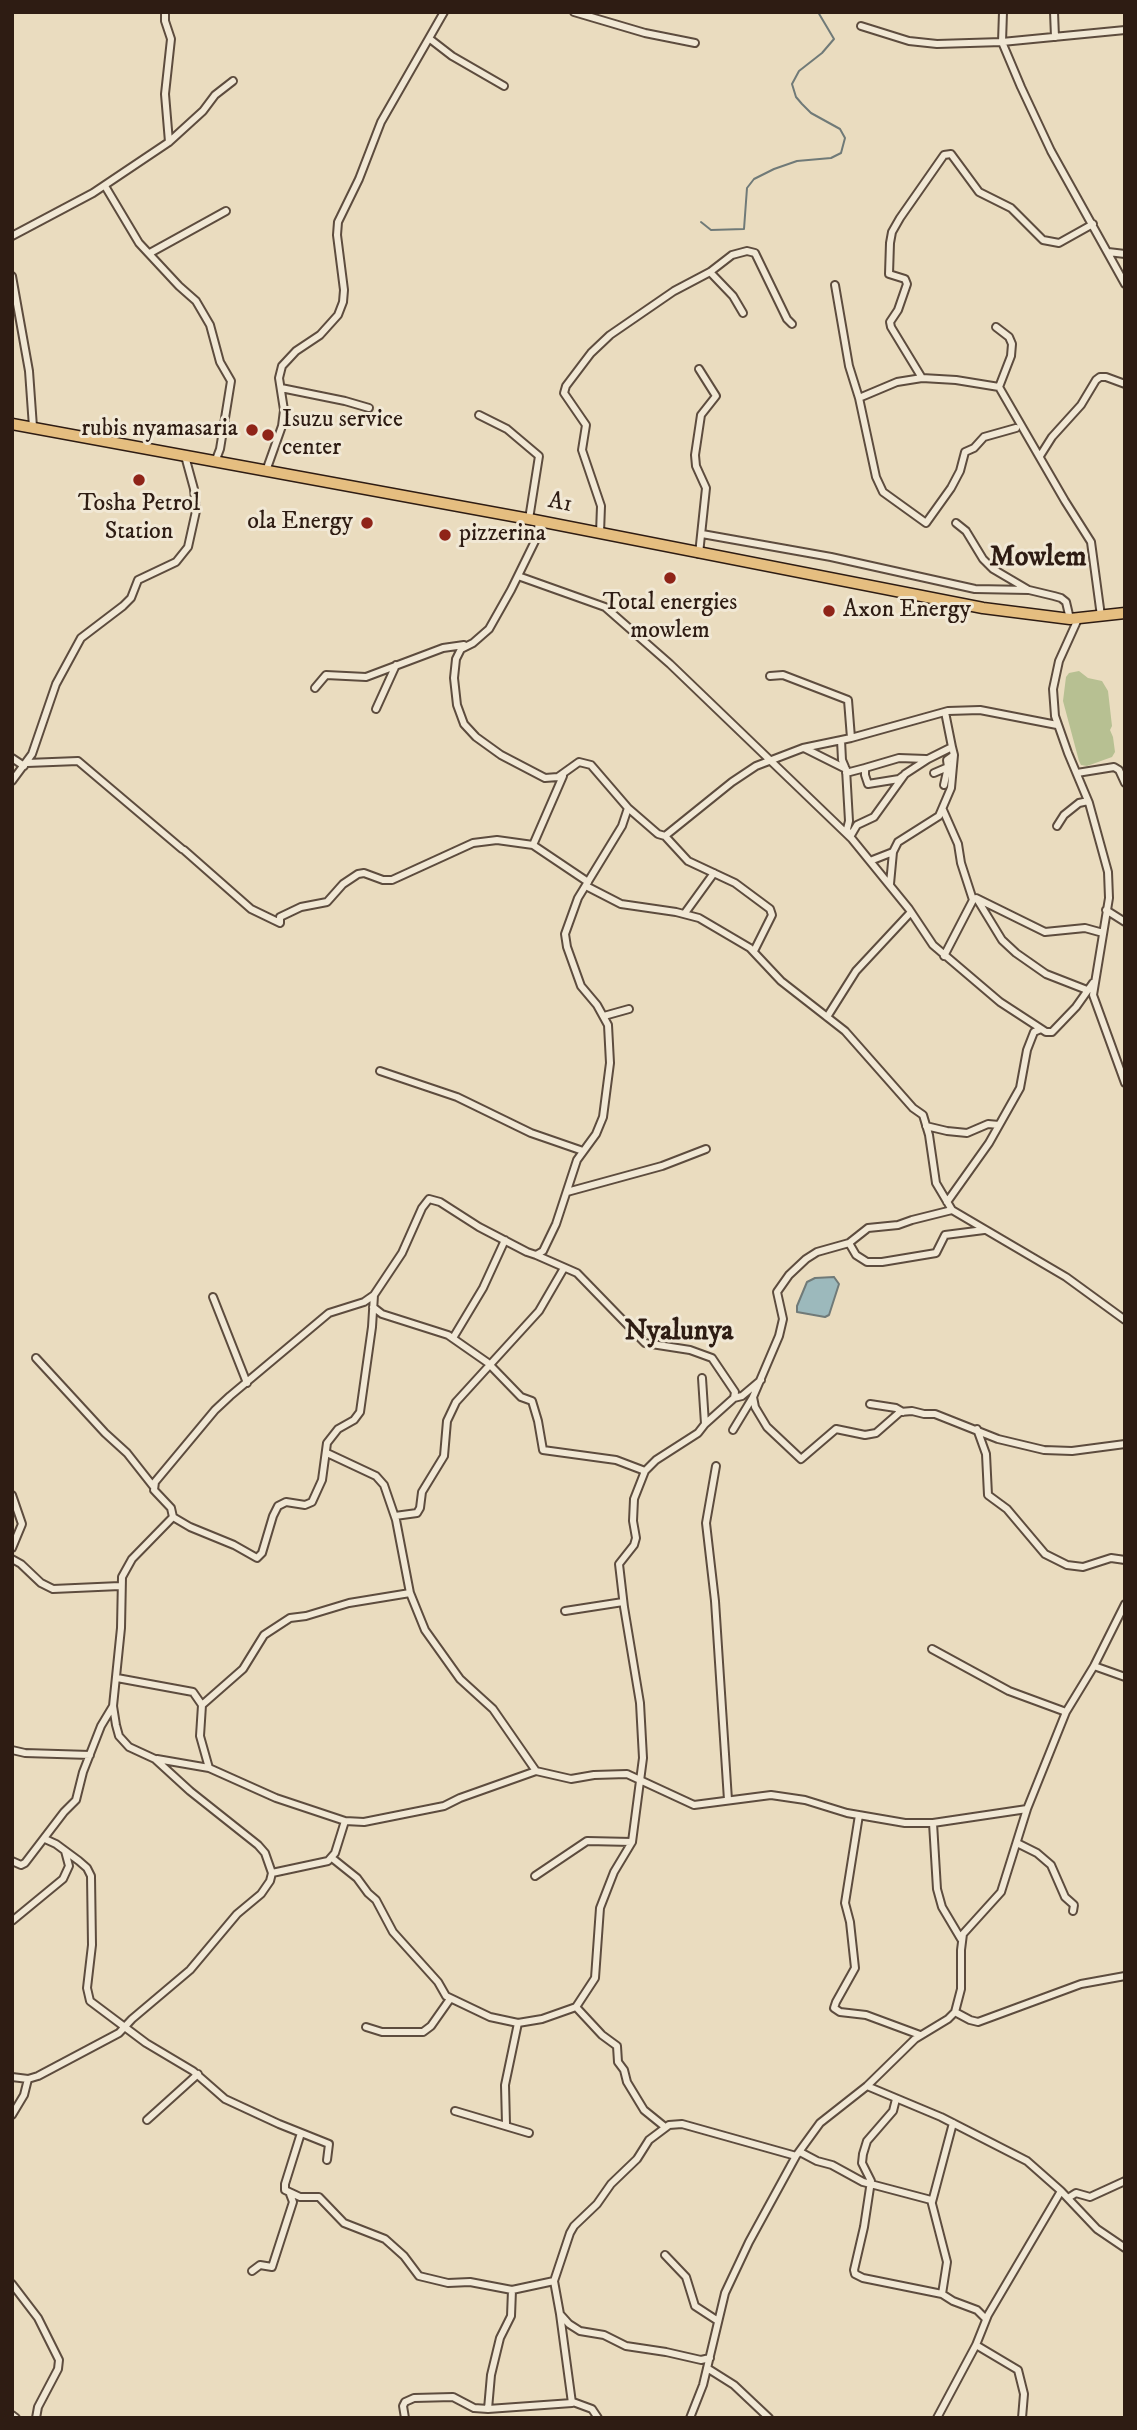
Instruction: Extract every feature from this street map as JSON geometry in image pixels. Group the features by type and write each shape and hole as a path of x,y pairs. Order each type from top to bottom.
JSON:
{"highway":[{"name":"A1","path":"12,424 534,520 983,608 1074,619 1125,612"}],"street":[{"path":"165,12 171,39 165,94 169,142"},
{"path":"266,471 282,426 284,410 280,373 286,360 320,335 338,316 343,302 338,222 359,179 381,122 444,12"},
{"path":"574,12 645,33 695,43"},
{"path":"1003,12 1002,42 1051,151 1125,284"},
{"path":"1054,12 1055,37"},
{"path":"861,26 909,41 937,44 1002,42 1125,30"},
{"path":"430,39 503,86"},
{"path":"12,236 105,186 169,142 203,111 215,95 233,81"},
{"path":"922,379 890,323 898,310 907,284 905,279 889,274 890,243 892,232 900,218 944,155 951,154 979,192 1012,208 1043,240 1059,243 1093,225"},
{"path":"105,186 139,243 196,301 215,338 220,362 230,375 231,392 215,462"},
{"path":"150,253 226,211"},
{"path":"600,533 601,506 582,450 586,425 564,395 564,390 591,353 610,335 674,291 738,253 754,251 787,319 792,324"},
{"path":"1108,252 1125,254"},
{"path":"710,272 733,296 743,313"},
{"path":"12,276 29,371 33,427"},
{"path":"835,285 849,366 880,488 926,523 951,488 960,471 965,452 974,448 984,437 1016,428"},
{"path":"996,327 1009,337 1012,344 1011,356 999,387"},
{"path":"699,369 716,396 701,415 695,455 696,466 706,488 699,554"},
{"path":"1040,456 1052,437 1081,405 1096,380 1106,377 1125,384"},
{"path":"859,398 897,382 922,379 956,380 999,387"},
{"path":"999,387 1091,542 1101,616"},
{"path":"281,388 369,408"},
{"path":"479,415 508,429 539,456 534,520 537,537 489,629 461,649 456,659 454,678 457,705 464,724 476,737 501,755 529,771 552,779 579,762 591,765 628,808 658,834 665,836 688,861 735,883 769,909 772,915 754,951"},
{"path":"12,781 26,764 56,684 81,638 124,606 131,598 138,580 176,562 188,547 196,511 194,489 185,456"},
{"path":"956,523 966,531 983,559 993,569 1029,590"},
{"path":"702,534 831,556 975,589 1029,590 1061,598 1066,602 1074,619 1059,661 1053,689 1058,725 1088,801 1108,872 1109,898 1093,995 1122,1068 1125,1083"},
{"path":"518,576 605,607 670,664 850,837 911,912 933,945 977,984 1046,1032 1056,1030 1093,983"},
{"path":"315,688 326,675 366,677 443,648 473,643"},
{"path":"376,709 396,665"},
{"path":"770,676 783,675 848,700 851,738"},
{"path":"665,836 732,782 768,760 803,748 851,738 944,712 980,710 1058,725"},
{"path":"890,885 893,852 898,842 933,821 943,810 953,780 953,751 944,712"},
{"path":"841,740 842,760 846,771 847,829 850,837"},
{"path":"803,748 846,771 899,758 928,758 953,751"},
{"path":"944,785 947,760 953,751"},
{"path":"12,758 26,764 78,761 251,909 280,923 280,917 301,907 327,902 343,884 358,874 392,880 473,843 497,840 533,845 587,884 621,904 685,913 699,918 754,951 781,981 845,1031 913,1108 923,1115 936,1183 952,1209 1066,1277 1125,1320"},
{"path":"866,768 868,784 899,779 928,758"},
{"path":"1077,773 1111,766 1122,770 1125,783"},
{"path":"934,773 948,767"},
{"path":"533,845 564,773"},
{"path":"850,837 857,825 874,817 905,774"},
{"path":"1057,826 1064,815 1079,803 1088,801"},
{"path":"536,1255 546,1248 578,1160 599,1127 605,1107 611,1048 604,1016 581,986 565,934 578,898 622,826 628,808"},
{"path":"943,810 958,844 961,863 975,899 1002,940 1046,974 1087,990"},
{"path":"870,860 893,852"},
{"path":"685,913 714,873"},
{"path":"975,899 1045,932 1085,928 1104,933"},
{"path":"944,956 975,899"},
{"path":"1106,909 1125,922"},
{"path":"827,1017 864,961 911,912"},
{"path":"604,1016 629,1009"},
{"path":"947,1202 999,1125 1020,1088 1027,1050 1034,1032 1041,1029"},
{"path":"380,1071 457,1097 531,1133 583,1151"},
{"path":"926,1126 967,1133 988,1124 999,1125"},
{"path":"567,1192 662,1166 706,1149"},
{"path":"153,1486 215,1410 330,1313 364,1302 374,1295 402,1253 422,1208 429,1199 440,1202 505,1240 577,1273 645,1343 690,1350 712,1358 735,1392 734,1398"},
{"path":"733,1430 753,1397 782,1327 782,1312 777,1292 781,1284 806,1259 817,1252 849,1243 868,1228 898,1226 952,1209"},
{"path":"849,1243 856,1255 867,1262 882,1262 936,1253 945,1235 984,1230"},
{"path":"453,1338 483,1289 505,1240"},
{"path":"395,1516 417,1513 421,1508 422,1492 444,1455 447,1422 456,1402 469,1384 491,1365 544,1304 564,1268"},
{"path":"36,1358 127,1453 171,1508 173,1517 259,1558 278,1506 286,1502 305,1505 314,1499 322,1480 327,1443 338,1429 354,1420 360,1412 374,1295"},
{"path":"213,1297 247,1383"},
{"path":"373,1307 382,1314 453,1338 491,1365 521,1397 532,1401 543,1450 616,1460 645,1471"},
{"path":"702,1378 705,1424"},
{"path":"332,1858 356,1878 376,1900 393,1932 418,1958 438,1982 444,1995 450,1999 490,2017 518,2023 542,2019 576,2007 595,1978 600,1908 614,1872 632,1842 643,1758 640,1703 619,1564 634,1545 636,1538 633,1521 634,1499 645,1471 656,1460 698,1433 734,1398 742,1396 761,1380"},
{"path":"753,1397 755,1407 767,1427 802,1459 835,1429 865,1435 876,1433 903,1412"},
{"path":"870,1404 896,1408 903,1412 935,1414 1010,1442 1044,1450 1072,1451 1125,1444"},
{"path":"976,1429 986,1454 988,1495 1007,1509 1045,1554 1068,1565 1083,1567 1111,1558 1125,1560"},
{"path":"327,1453 380,1480 386,1489 395,1516 410,1593 430,1640 460,1679 493,1709 536,1771"},
{"path":"716,1466 706,1522 715,1601 728,1800"},
{"path":"12,1495 22,1524 12,1548"},
{"path":"173,1517 132,1559 120,1586 121,1628 113,1706 119,1736 129,1747 155,1759 209,1768 276,1798 345,1821 372,1821 432,1810 536,1771 571,1779 594,1774 626,1774 694,1805 764,1795 782,1796 894,1822 933,1823 1027,1809"},
{"path":"12,1559 41,1583 53,1589 120,1586"},
{"path":"202,1705 243,1669 266,1633 290,1618 349,1603 410,1593"},
{"path":"565,1611 623,1602"},
{"path":"691,2418 710,2358 725,2293 798,2154 820,2123 867,2086 920,2035 954,2012 961,1989 961,1939 966,1929 1001,1892 1027,1809 1066,1712 1094,1666 1125,1604"},
{"path":"932,1649 1009,1691 1066,1712"},
{"path":"1094,1666 1125,1677"},
{"path":"117,1678 193,1692 204,1711 200,1736 209,1768"},
{"path":"12,1861 21,1865 25,1863 76,1800 90,1755 113,1706"},
{"path":"12,1749 25,1753 90,1755"},
{"path":"12,2077 28,2079 53,2069 111,2038 190,1970 237,1914 261,1894 268,1884 272,1873 265,1853 258,1845 190,1791 155,1759"},
{"path":"859,1815 845,1903 851,1926 855,1968 834,2008 840,2012 866,2015 920,2035"},
{"path":"272,1873 328,1861 332,1858 345,1821"},
{"path":"933,1823 937,1889 942,1907 961,1939"},
{"path":"45,1839 87,1868 92,1876 92,1945 88,1998 146,2043 198,2074 225,2099 329,2144 327,2160"},
{"path":"535,1876 587,1840 632,1842"},
{"path":"1017,1843 1037,1853 1051,1865 1065,1897 1074,1905 1073,1911"},
{"path":"12,1921 63,1879 69,1866 64,1850"},
{"path":"954,2012 970,2021 978,2022 1082,1984 1125,1976"},
{"path":"366,2027 382,2032 424,2032 450,1999"},
{"path":"576,2007 602,2035 617,2046 618,2062 624,2070 627,2082 646,2112 665,2127"},
{"path":"506,2124 505,2085 518,2023"},
{"path":"147,2120 198,2074"},
{"path":"12,2115 24,2095 28,2079"},
{"path":"867,2086 953,2123 1027,2161 1061,2191 1097,2229 1125,2248"},
{"path":"896,2099 893,2111 867,2141 863,2154 862,2163 870,2175 870,2184 864,2227 854,2262 855,2274 894,2286 942,2294 953,2301 977,2309 986,2319"},
{"path":"455,2110 529,2133"},
{"path":"942,2294 947,2262 932,2202 953,2123"},
{"path":"573,2402 554,2281 558,2265 574,2226 637,2159 646,2144 665,2127 682,2124 798,2154 870,2184 932,2202"},
{"path":"301,2133 285,2190 300,2197 319,2197 344,2223 387,2241 404,2256 419,2276 448,2283 470,2282 512,2290 554,2281"},
{"path":"1068,2198 1076,2193 1090,2197 1125,2181"},
{"path":"937,2418 986,2319 1061,2191"},
{"path":"252,2271 260,2265 272,2267 282,2228 293,2202 290,2194"},
{"path":"665,2255 686,2277 695,2306 718,2321"},
{"path":"12,2284 38,2318 59,2360 58,2369 38,2407 36,2418"},
{"path":"488,2409 491,2375 500,2338 511,2316 512,2290"},
{"path":"560,2314 575,2329 604,2335 619,2344 692,2359 710,2358"},
{"path":"975,2345 1018,2370 1024,2394 1023,2418"},
{"path":"707,2368 743,2392 769,2418"},
{"path":"405,2418 403,2406 414,2398 453,2397 474,2408 488,2409 573,2402 592,2409 598,2418"}],"green space":[{"path":"1079,671 1088,678 1102,681 1108,691 1112,726 1110,730 1115,752 1112,757 1087,766 1081,765 1079,761 1063,701 1066,677 1069,673"}],"water":[{"path":"834,1277 839,1284 829,1315 825,1317 797,1312 807,1282 815,1278"}],"waterway":[{"path":"701,222 711,230 744,229 747,188 754,179 797,161 831,158 841,153 845,138 840,129 811,113 796,97 792,84 799,71 822,53 834,39 818,12"}],"place":[{"name":"rubis nyamasaria","path":"252,430"},
{"name":"Isuzu service center","path":"268,435"},
{"name":"Tosha Petrol Station","path":"139,480"},
{"name":"ola Energy","path":"367,523"},
{"name":"pizzerina","path":"445,535"},
{"name":"Total energies mowlem","path":"670,578"},
{"name":"Axon Energy","path":"829,611"}],"district":[{"name":"Mowlem","path":"1038,559"},
{"name":"Nyalunya","path":"679,1333"}]}
